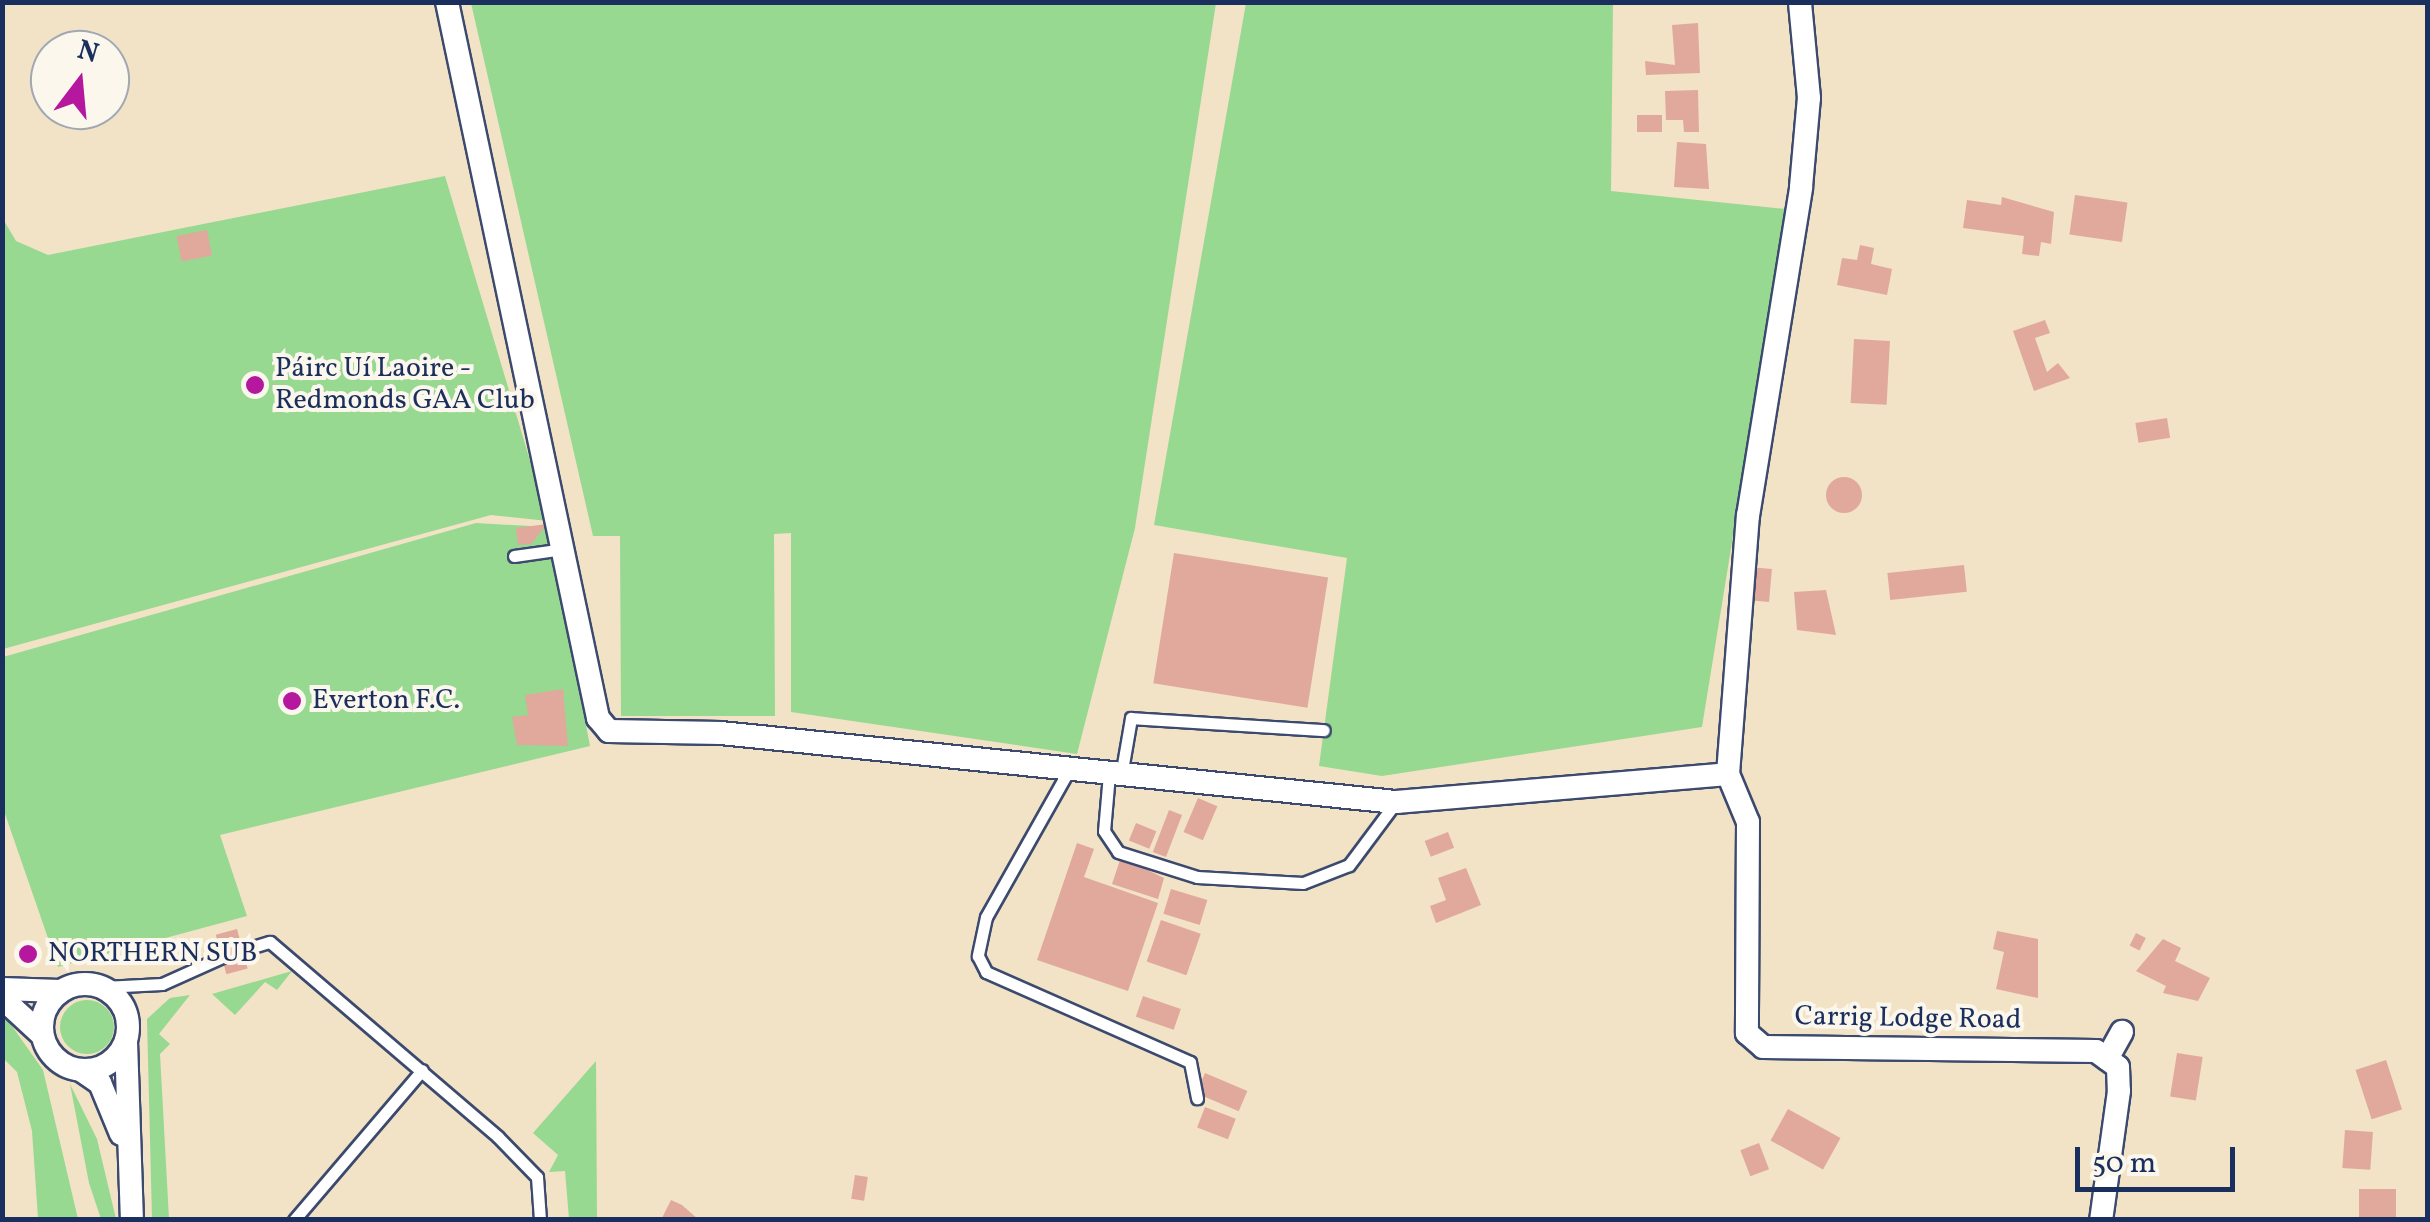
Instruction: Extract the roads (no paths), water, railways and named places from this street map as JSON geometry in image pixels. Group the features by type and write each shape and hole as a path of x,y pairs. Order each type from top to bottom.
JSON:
{"street":[{"path":"447,2 567,548 598,718 609,731 721,733 1396,802 1728,774 1748,516 1801,187 1809,98 1800,2"},
{"name":"Carrig Lodge Road","path":"1728,774 1748,822 1748,1034 1763,1046 2096,1051 2107,1059"},
{"path":"2,990 103,987 128,1016 132,1220"},
{"path":"41,1034 60,991"},
{"path":"2,998 41,1034 56,1060 82,1070 108,1096 129,1161"},
{"path":"2101,1220 2119,1091 2118,1067 2107,1059 2122,1032"},
{"path":"82,1070 109,1063 126,1041"}],"lane":[{"path":"514,556 567,548"},
{"path":"1324,730 1131,718 1104,831 1118,852 1197,877 1303,883 1350,865 1396,802"},
{"path":"1070,768 986,917 978,956 986,972 1190,1062 1197,1098"},
{"path":"243,950 270,942 532,1169 540,1220"},
{"path":"103,987 162,984 222,957"},
{"path":"294,1220 422,1070"}],"place":[{"name":"Páirc Uí Laoire - Redmonds GAA Club","path":"255,385"},
{"name":"Everton F.C.","path":"292,701"},
{"name":"NORTHERN SUB","path":"28,954"}]}
